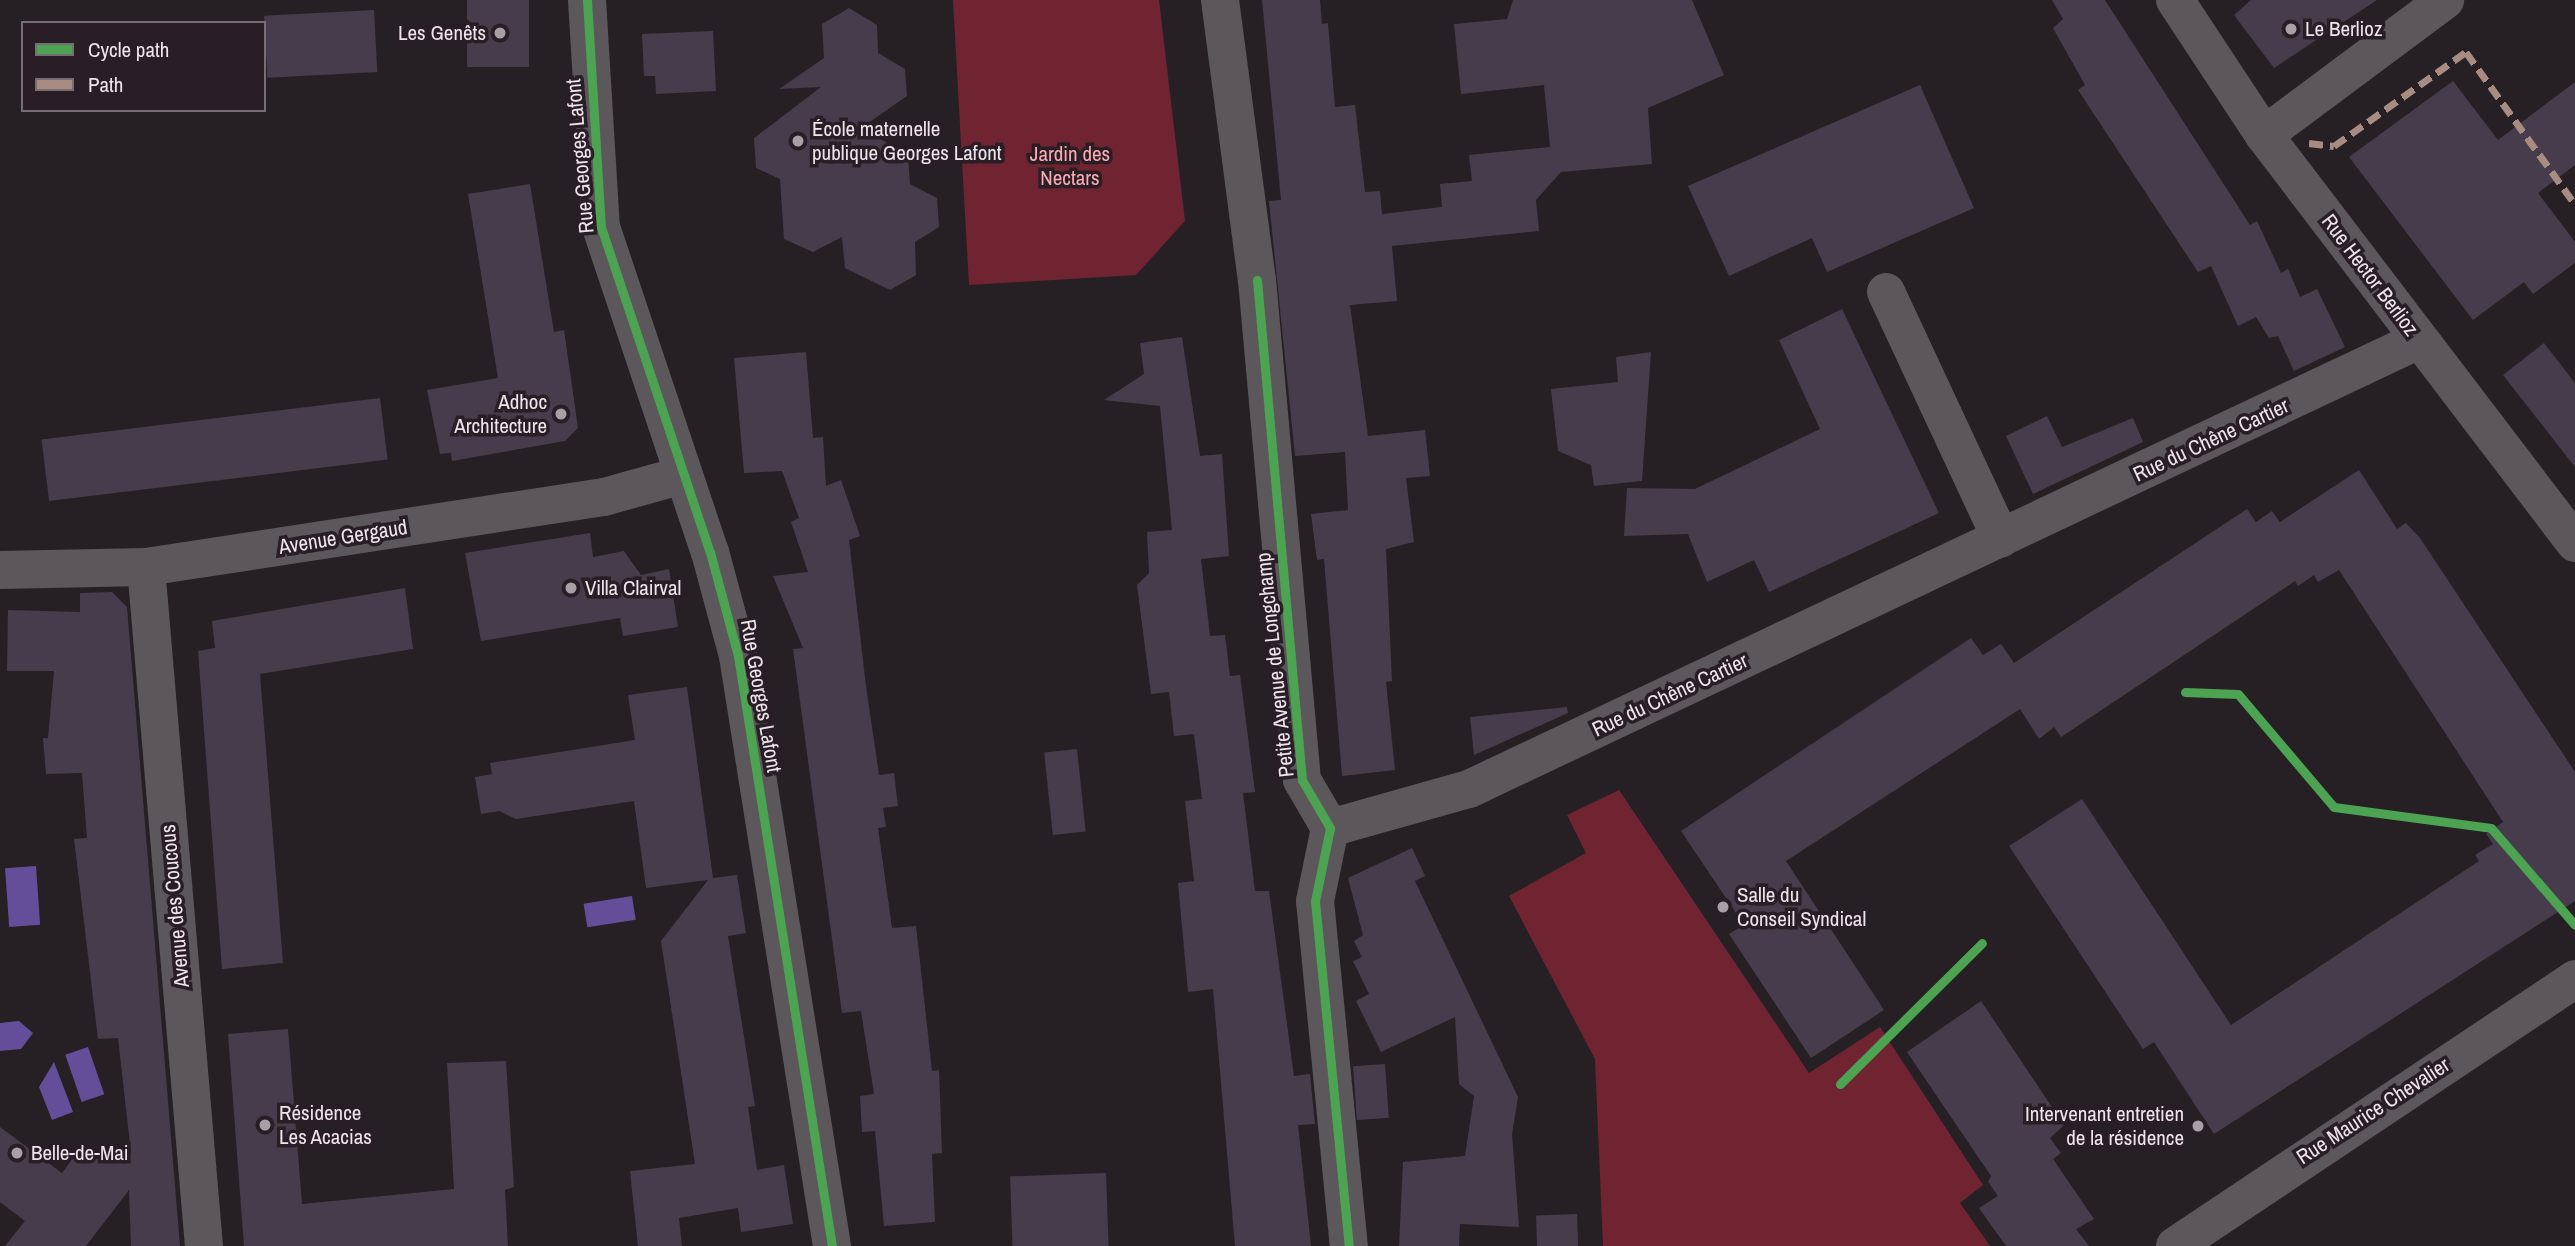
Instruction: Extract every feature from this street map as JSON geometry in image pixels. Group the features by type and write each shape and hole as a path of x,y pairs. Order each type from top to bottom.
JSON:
{"street":[{"name":"Rue Georges Lafont","path":"587,0 601,226 683,475 738,656 832,1246"},
{"name":"Petite Avenue de Longchamp","path":"1220,0 1257,280 1302,780 1330,828"},
{"name":"Rue Hector Berlioz","path":"2175,0 2263,135 2575,543"},
{"path":"2263,135 2445,0"},
{"path":"1886,292 2001,539"},
{"name":"Rue du Chêne Cartier","path":"1330,828 1469,789 2419,340"},
{"name":"Avenue Gergaud","path":"0,570 146,567 604,497 683,475"},
{"name":"Avenue des Coucous","path":"146,567 204,1246"},
{"path":"1330,828 1315,901 1349,1246"},
{"name":"Rue Maurice Chevalier","path":"2175,1246 2575,979"}],"green space":[{"name":"Jardin des Nectars","path":"953,0 1159,0 1185,221 1136,275 969,285"},
{"path":"1619,790 1809,1073 1880,1027 1983,1185 1960,1203 1990,1246 1603,1246 1595,1059 1509,896 1586,853 1567,815"}],"shaded area":[{"path":"36,866 40,925 9,927 5,868"},
{"path":"632,896 636,920 587,927 584,904"},
{"path":"19,1021 33,1033 21,1049 0,1051 0,1023"},
{"path":"88,1047 104,1094 82,1102 65,1055"},
{"path":"54,1062 73,1112 52,1120 39,1087"}],"building":[{"name":"Les Genêts","path":"467,0 529,0 529,67 467,67"},
{"path":"1262,0 1320,0 1322,24 1328,23 1335,107 1355,105 1365,192 1380,191 1382,214 1442,207 1440,184 1472,181 1469,155 1550,147 1544,85 1461,94 1454,24 1507,19 1513,0 1692,0 1724,75 1648,108 1652,164 1561,172 1536,200 1539,231 1392,246 1397,301 1350,305 1368,436 1425,430 1430,476 1406,478 1414,542 1386,549 1392,681 1386,682 1395,770 1342,776 1324,559 1317,560 1311,514 1348,510 1345,452 1295,456 1269,201 1281,200"},
{"path":"2052,0 2105,0 2250,225 2257,221 2281,273 2288,269 2300,297 2317,289 2345,347 2294,371 2278,336 2269,338 2256,317 2238,326 2211,266 2198,272 2078,90 2085,85 2053,28 2063,19"},
{"name":"Le Berlioz","path":"2251,0 2377,0 2274,68 2234,15"},
{"path":"849,8 877,25 878,53 905,69 907,96 861,128 908,155 910,184 937,198 939,227 915,242 916,275 890,290 845,268 842,237 813,252 784,239 780,179 756,168 754,138 821,87 779,89 824,58 822,24"},
{"path":"374,10 377,72 267,78 264,16"},
{"path":"713,31 716,91 656,94 655,76 644,76 642,34"},
{"path":"2453,81 2498,140 2575,82 2575,165 2538,193 2575,242 2575,263 2533,294 2524,282 2473,320 2349,157"},
{"path":"1920,85 1974,208 1827,272 1812,238 1729,276 1688,186"},
{"path":"530,184 554,332 564,330 578,428 565,441 452,461 451,453 440,454 427,390 498,378 468,194"},
{"path":"1842,309 1939,513 1769,592 1754,560 1707,582 1688,534 1624,536 1627,488 1695,489 1820,429 1779,340"},
{"path":"1182,337 1200,456 1222,454 1229,556 1201,559 1210,636 1225,635 1230,676 1240,675 1255,792 1243,793 1255,891 1269,891 1294,1076 1310,1074 1315,1124 1298,1125 1311,1246 1235,1246 1213,989 1188,992 1178,883 1194,881 1185,801 1202,799 1194,734 1174,736 1169,692 1151,694 1137,585 1149,573 1147,532 1172,530 1160,406 1104,400 1144,374 1140,343"},
{"path":"2544,343 2575,383 2575,467 2503,375"},
{"path":"806,352 813,438 823,437 826,486 841,480 860,536 849,540 866,686 879,775 894,773 898,806 883,808 886,827 878,828 892,928 916,926 932,1071 939,1070 942,1153 932,1154 935,1222 884,1226 875,1131 862,1132 860,1096 874,1094 861,1011 842,1013 793,649 803,648 773,576 808,572 791,522 799,518 782,471 744,473 734,358"},
{"path":"1651,352 1642,481 1594,486 1591,465 1558,451 1551,389 1618,382 1616,357"},
{"path":"380,398 388,460 49,501 42,440"},
{"path":"2047,416 2062,447 2133,418 2143,442 2033,494 2006,436"},
{"path":"2359,470 2397,529 2406,523 2420,538 2575,772 2575,901 2214,1134 2154,1042 2143,1049 2009,846 2082,799 2231,1025 2479,861 2475,855 2493,844 2486,834 2503,822 2339,570 2318,582 2314,575 2298,586 2295,581 2061,737 2054,727 2039,739 2020,709 1786,861 1884,1010 1811,1058 1729,934 1744,925 1681,831 1971,638 1983,655 2001,644 2014,663 2247,509 2256,522 2272,511 2280,522"},
{"name":"Villa Clairval","path":"590,533 593,557 624,551 641,575 669,569 678,627 623,636 620,618 481,641 465,553"},
{"path":"405,588 413,649 260,674 283,963 222,969 198,651 215,648 212,621"},
{"path":"112,592 127,607 180,1246 131,1246 129,1190 86,1246 5,1246 25,1221 0,1202 0,1127 62,1173 73,1158 131,1153 118,1038 98,1039 74,839 87,838 82,773 46,774 43,738 48,738 54,671 7,671 8,610 80,612 80,593"},
{"path":"687,687 713,878 737,875 746,933 728,936 755,1106 748,1107 757,1170 784,1165 793,1224 741,1232 738,1208 679,1218 682,1246 638,1246 630,1171 695,1164 661,941 708,880 646,888 634,801 516,819 499,811 481,814 475,777 492,774 490,763 635,740 628,695"},
{"path":"1567,707 1568,713 1474,755 1470,717"},
{"path":"1077,749 1086,832 1053,835 1044,752"},
{"path":"1412,848 1425,876 1415,881 1518,1097 1512,1134 1519,1227 1460,1224 1459,1246 1399,1246 1403,1162 1465,1156 1474,1096 1459,1084 1455,1017 1381,1052 1356,1001 1369,994 1353,961 1362,957 1354,941 1363,935 1348,878"},
{"path":"1981,1001 2064,1125 2050,1138 2061,1153 2053,1159 2094,1219 2076,1229 2089,1246 2006,1246 1979,1208 1998,1196 1988,1182 1991,1176 1907,1052"},
{"name":"Résidence Les Acacias","path":"288,1029 302,1204 454,1189 447,1063 506,1061 514,1187 505,1190 508,1246 244,1246 228,1034"},
{"path":"1385,1064 1389,1118 1357,1120 1353,1066"},
{"path":"1106,1173 1109,1246 1012,1246 1010,1176"},
{"path":"1577,1214 1578,1246 1537,1246 1536,1215"}],"marked path":[{"path":"2309,143 2334,146 2466,52 2575,204"}],"cycle path":[{"path":"587,0 601,227 710,552 738,656 832,1246"},
{"path":"1257,280 1302,780 1330,828 1315,901 1349,1246"},
{"path":"2185,692 2238,694 2334,807 2491,828 2575,925"},
{"path":"1840,1084 1982,943"}],"place":[{"name":"Le Berlioz","path":"2291,29"},
{"name":"Les Genêts","path":"500,33"},
{"name":"École maternelle publique Georges Lafont","path":"798,141"},
{"name":"Adhoc Architecture","path":"561,414"},
{"name":"Villa Clairval","path":"571,588"},
{"name":"Salle du Conseil Syndical","path":"1723,907"},
{"name":"Résidence Les Acacias","path":"265,1125"},
{"name":"Intervenant entretien de la résidence","path":"2198,1126"},
{"name":"Belle-de-Mai","path":"17,1153"}]}
